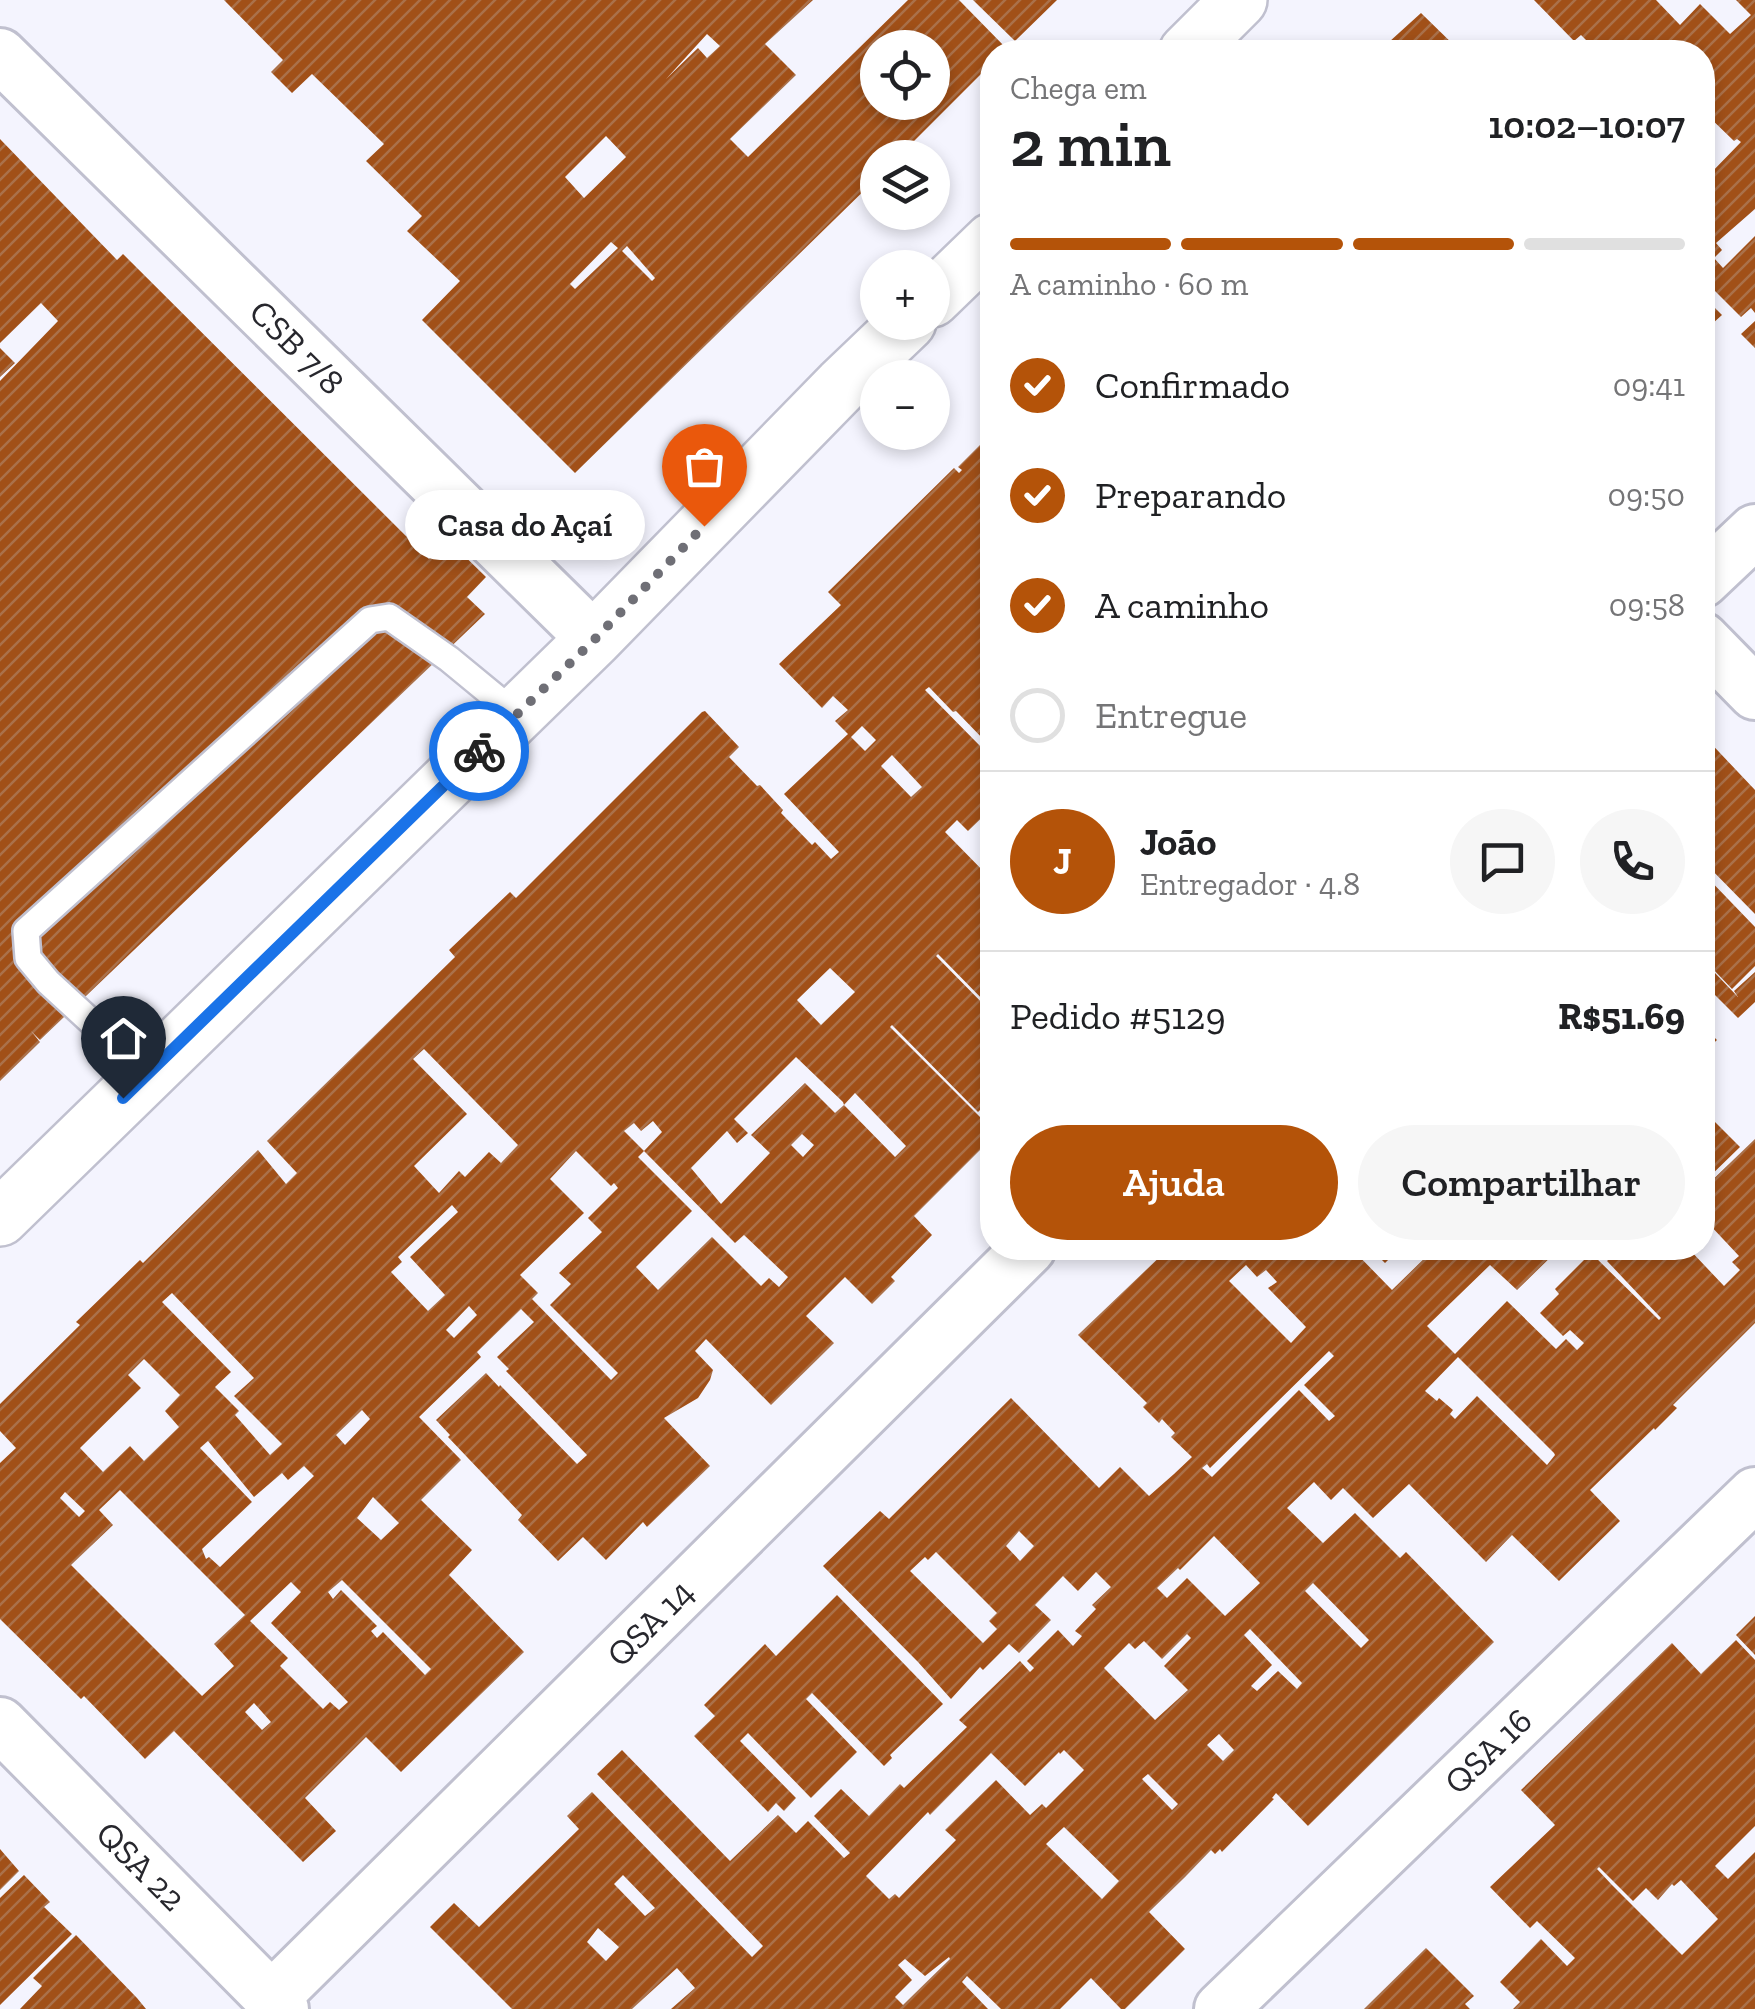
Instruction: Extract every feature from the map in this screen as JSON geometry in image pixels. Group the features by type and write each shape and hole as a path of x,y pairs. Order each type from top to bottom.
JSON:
{"main road":[{"path":"1200,40 1240,0"},
{"path":"950,281 980,252"},
{"path":"0,1218 594,640 889,340"}],"street":[{"name":"CSB 7/8","path":"0,55 594,640"},
{"path":"1715,569 1755,531"},
{"path":"1715,652 1755,693"},
{"name":"QSA 14","path":"276,2004 1017,1260"},
{"name":"QSA 16","path":"1222,2009 1755,1494"},
{"name":"QSA 22","path":"0,1724 276,2004"}],"lane":[{"path":"148,1074 48,982 28,958 26,930 370,620 390,617 517,714"}],"building":[{"path":"224,0 813,0 765,44 796,75 730,139 748,157 860,47 860,120 935,120 915,140 860,140 860,195 575,473 422,320 460,281 407,231 422,216 366,161 384,144 312,74 292,93 271,72 283,60","holes":["707,34 720,46 707,58 698,48 666,79","606,136 626,157 584,198 565,177","611,242 618,248 575,289 570,284","627,246 655,278 652,281 622,251"]},
{"path":"908,0 959,0 998,40 980,40 980,75 950,105 950,30 877,30"},
{"path":"973,0 1057,0 1016,40"},
{"path":"1534,0 1656,0 1680,25 1700,4 1730,34 1751,15 1736,0 1755,0 1755,209 1716,243 1722,250 1715,257 1715,169 1741,142 1734,141 1715,123 1715,40 1586,40 1581,35 1573,40"},
{"path":"1421,13 1449,40 1391,40"},
{"path":"0,139 117,260 123,254 429,559 448,540 486,577 467,597 485,614 40,1040 31,1031 40,1042 0,1081 0,381 58,321 41,303 0,343"},
{"path":"1755,236 1755,313 1751,308 1741,317 1715,291 1715,259 1723,268"},
{"path":"1755,321 1755,348 1741,334"},
{"path":"0,348 15,363 0,377"},
{"path":"980,445 980,736 929,687 925,690 980,746 980,820 968,831 957,820 945,832 980,868 980,997 936,956 980,1001 980,1110 890,1027 980,1117 980,1150 914,1216 932,1235 891,1277 895,1281 872,1304 845,1277 806,1316 834,1343 771,1405 706,1339 695,1351 713,1370 710,1380 698,1398 664,1418 710,1466 647,1527 643,1522 606,1560 583,1537 558,1561 518,1520 522,1515 436,1420 486,1373 577,1464 587,1455 497,1357 534,1322 521,1309 477,1352 481,1357 419,1417 461,1460 421,1500 472,1550 449,1575 524,1652 401,1772 366,1737 305,1798 336,1831 303,1862 174,1731 145,1759 0,1619 0,1463 16,1448 0,1431 0,1404 80,1325 76,1322 140,1260 143,1263 258,1150 286,1184 297,1173 267,1141 455,957 449,950 510,892 516,898 702,712 739,747 729,757 760,785 812,845 815,842 831,859 839,852 784,794 848,734 835,721 848,710 833,696 822,708 779,664 841,605 828,592 954,468 959,473 962,470 958,467","holes":["862,726 876,740 865,751 851,737","892,755 922,787 911,797 881,766","830,968 855,992 821,1025 797,1000","424,1049 518,1145 501,1163 489,1152 465,1177 459,1171 439,1193 414,1166 467,1114 413,1059","796,1057 843,1102 835,1113 805,1083 751,1135 770,1153 721,1204 691,1168 727,1131 737,1143 748,1133 734,1119","855,1093 906,1146 895,1157 844,1105","653,1121 662,1132 644,1151 624,1131 634,1123 641,1131","802,1134 814,1145 803,1157 791,1145","576,1151 611,1186 614,1183 618,1188 588,1218 602,1232 559,1273 571,1284 550,1305 618,1373 611,1380 532,1299 538,1293 520,1275 584,1213 550,1179","644,1151 735,1243 744,1235 788,1277 779,1287 769,1278 761,1286 712,1237 658,1290 636,1267 692,1211 638,1157","452,1205 458,1212 410,1257 445,1295 428,1311 391,1272 402,1262 398,1257","172,1293 254,1378 234,1396 282,1444 270,1455 235,1415 239,1411 215,1387 231,1372 162,1302","469,1306 477,1315 454,1338 446,1330","144,1359 180,1395 165,1411 179,1427 144,1461 130,1446 103,1472 80,1448 141,1388 128,1375","362,1410 370,1419 345,1445 336,1435","208,1441 254,1497 282,1473 288,1480 304,1466 314,1476 220,1567 209,1557 206,1559 202,1549 252,1502 200,1448","120,1490 245,1615 214,1644 234,1666 202,1696 71,1565 113,1525 99,1510","65,1492 85,1511 79,1517 60,1498","373,1497 399,1523 381,1540 357,1518","342,1580 431,1669 425,1675 383,1632 377,1638 371,1631 377,1626 341,1590 333,1599 328,1592","291,1582 301,1592 271,1623 348,1702 339,1710 330,1702 323,1709 280,1666 288,1658 250,1621","254,1703 271,1722 262,1730 245,1712"]},
{"path":"1715,748 1755,790 1755,914 1715,873"},
{"path":"1715,885 1755,927 1755,966 1732,989 1715,971"},
{"path":"1755,972 1755,1002 1738,1018 1715,995 1715,973 1738,997 1734,991"},
{"path":"1715,1122 1740,1147 1715,1171"},
{"path":"1755,1139 1755,1323 1673,1405 1677,1408 1590,1490 1620,1521 1559,1581 1512,1535 1486,1562 1409,1484 1373,1518 1343,1488 1331,1500 1314,1482 1287,1508 1323,1543 1355,1513 1400,1558 1406,1552 1494,1642 1308,1826 1276,1793 1222,1852 1220,1849 1215,1854 1211,1850 1149,1912 1185,1949 1125,2009 1091,1978 1060,2009 1001,2009 967,1976 962,1982 988,2009 671,2009 695,1988 677,1968 632,2009 512,2009 430,1927 454,1903 479,1927 579,1829 567,1816 592,1792 752,1957 763,1946 597,1774 622,1750 730,1861 778,1815 796,1833 808,1821 844,1858 850,1853 814,1816 841,1789 869,1816 967,1727 959,1720 1020,1661 1030,1672 1034,1668 1027,1661 1058,1630 1073,1646 1082,1636 1075,1631 1096,1609 1092,1605 1111,1587 1096,1572 1078,1591 1063,1576 1035,1605 1051,1620 1019,1653 1009,1644 983,1670 980,1667 951,1699 823,1566 880,1511 889,1519 1011,1398 1099,1488 1120,1467 1149,1496 1174,1474 1192,1457 1171,1437 1175,1433 1162,1419 1159,1423 1143,1407 1147,1403 1078,1335 1156,1260 1363,1260 1392,1290 1423,1260 1548,1260 1517,1290 1490,1265 1427,1326 1455,1354 1507,1301 1556,1349 1566,1339 1577,1350 1584,1343 1570,1330 1563,1336 1540,1313 1559,1294 1555,1289 1584,1260 1598,1260 1659,1320 1608,1260 1699,1260 1724,1286 1740,1270 1732,1262 1739,1256 1715,1230 1715,1177","holes":["1246,1265 1257,1277 1266,1270 1277,1282 1268,1288 1306,1327 1291,1343 1229,1281","1329,1351 1334,1356 1304,1385 1335,1416 1329,1421 1299,1390 1212,1477 1202,1468 1207,1464 1210,1468","1458,1357 1555,1455 1547,1465 1477,1396 1455,1419 1450,1414 1453,1410 1439,1398 1437,1401 1425,1391","1019,1531 1034,1546 1020,1561 1006,1546","1214,1536 1260,1583 1225,1616 1187,1578 1167,1598 1157,1588","936,1552 997,1613 989,1621 997,1629 983,1643 910,1571 925,1557 928,1560","1313,1583 1369,1640 1361,1648 1305,1591","1250,1629 1302,1683 1297,1689 1278,1671 1257,1691 1251,1686 1272,1665 1244,1635","1187,1634 1191,1638 1164,1666 1188,1690 1155,1720 1104,1668 1129,1643 1135,1649 1144,1641 1162,1659","1219,1734 1234,1750 1223,1761 1207,1745","1064,1750 1084,1770 1046,1808 1042,1804 1030,1815 996,1780 945,1830 956,1840 899,1898 895,1894 889,1899 866,1876 991,1753 1025,1786","1148,1774 1178,1804 1172,1810 1142,1779","1064,1827 1119,1881 1102,1899 1046,1844","623,1875 655,1908 645,1916 614,1884","598,1928 619,1947 606,1961 587,1942","905,1959 925,1976 950,1959 903,2005 895,1997 912,1980 898,1965"]},
{"path":"837,1595 943,1704 890,1755 892,1758 884,1766 812,1693 806,1699 857,1752 811,1798 748,1733 740,1741 796,1798 784,1811 776,1803 768,1812 694,1736 715,1716 704,1705 765,1644 776,1656"},
{"path":"1755,1616 1755,1655 1736,1635"},
{"path":"1736,1640 1755,1660 1755,1826 1715,1866 1728,1879 1755,1852 1755,2009 1513,2009 1520,2002 1500,1982 1541,1939 1567,1966 1575,1958 1537,1921 1530,1928 1490,1887 1555,1825 1521,1790 1672,1643 1701,1674","holes":["1597,1869 1633,1901 1646,1888 1658,1900 1681,1880 1718,1919 1682,1955"]},
{"path":"0,1849 19,1871 0,1890"},
{"path":"24,1875 50,1902 44,1907 72,1934 0,2005 0,1898"},
{"path":"76,1935 146,2009 20,2009 42,1986 33,1978"},
{"path":"1426,1948 1474,1996 1465,2004 1470,2009 1364,2009"}],"way so far":[{"path":"479,751 704,526"}],"place":[{"name":"Casa do Açaí","path":"704,526"}],"route":[{"path":"123,1098 479,751"}]}
